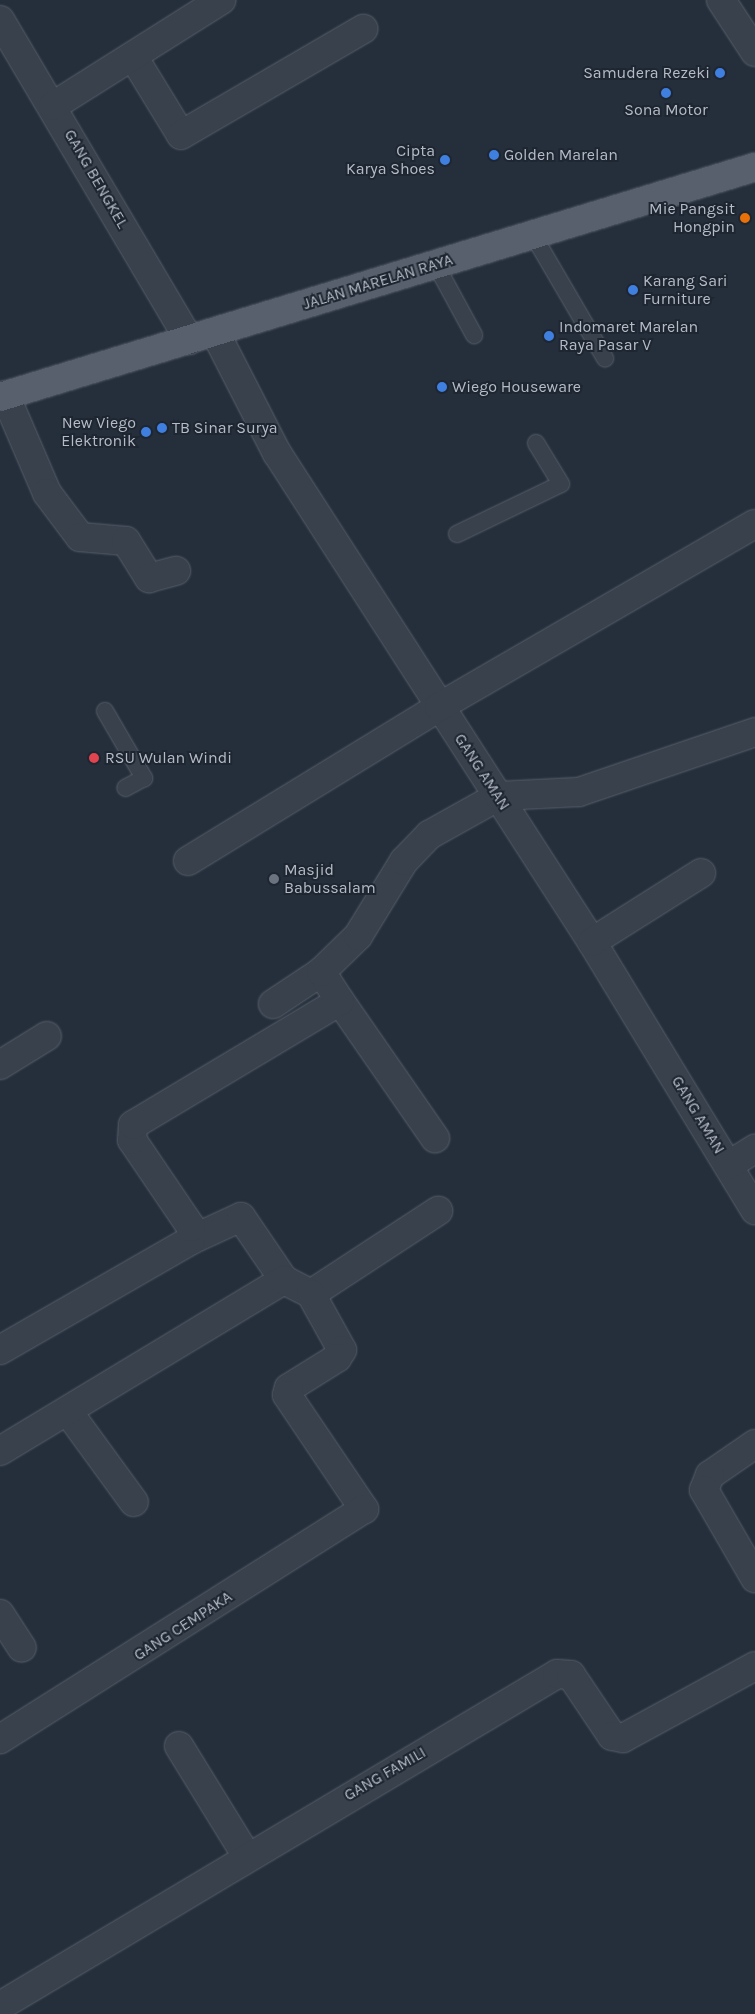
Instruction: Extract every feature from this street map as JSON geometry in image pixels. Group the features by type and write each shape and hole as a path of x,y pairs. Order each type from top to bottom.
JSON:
{"main road":[{"name":"JALAN MARELAN RAYA","path":"2,396 755,167"}],"street":[{"path":"53,106 134,58 221,0"},
{"path":"721,0 755,52"},
{"name":"GANG BENGKEL","path":"0,20 53,106 189,340"},
{"path":"134,58 181,135 363,29"},
{"name":"GANG AMAN","path":"215,332 277,453 592,942 755,1210"},
{"path":"2,396 47,493 80,537 126,541 148,578 176,571"},
{"path":"188,861 439,707 755,524"},
{"path":"273,1004 321,972 358,936 418,844 499,796 579,792 755,732"},
{"path":"592,942 701,873"},
{"path":"321,972 435,1138"},
{"path":"191,1240 191,1227 132,1140 133,1126 340,1001"},
{"path":"0,1065 47,1036"},
{"path":"729,1165 755,1149"},
{"path":"0,1350 191,1240 241,1217 284,1280 311,1294 438,1211"},
{"path":"0,1451 69,1413 284,1280"},
{"name":"GANG CEMPAKA","path":"0,1740 364,1510 287,1395 289,1388 337,1358 342,1350 311,1294"},
{"path":"69,1413 134,1502"},
{"path":"755,1444 710,1475 704,1490 755,1578"},
{"path":"0,1614 22,1648"},
{"name":"GANG FAMILI","path":"0,2006 246,1855 556,1674 571,1676 612,1736 623,1738 755,1666"},
{"path":"179,1746 246,1855"}],"lane":[{"path":"532,235 605,358"},
{"path":"436,265 474,335"},
{"path":"457,534 560,484 536,444"},
{"path":"104,711 144,778 125,788"}],"place":[{"name":"Samudera Rezeki","path":"720,73"},
{"name":"Sona Motor","path":"666,93"},
{"name":"Golden Marelan","path":"494,155"},
{"name":"Cipta Karya Shoes","path":"445,160"},
{"name":"Mie Pangsit Hongpin","path":"745,218"},
{"name":"Karang Sari Furniture","path":"633,290"},
{"name":"Indomaret Marelan Raya Pasar V","path":"549,336"},
{"name":"Wiego Houseware","path":"442,387"},
{"name":"TB Sinar Surya","path":"162,428"},
{"name":"New Viego Elektronik","path":"146,432"},
{"name":"RSU Wulan Windi","path":"94,758"},
{"name":"Masjid Babussalam","path":"274,879"}]}
